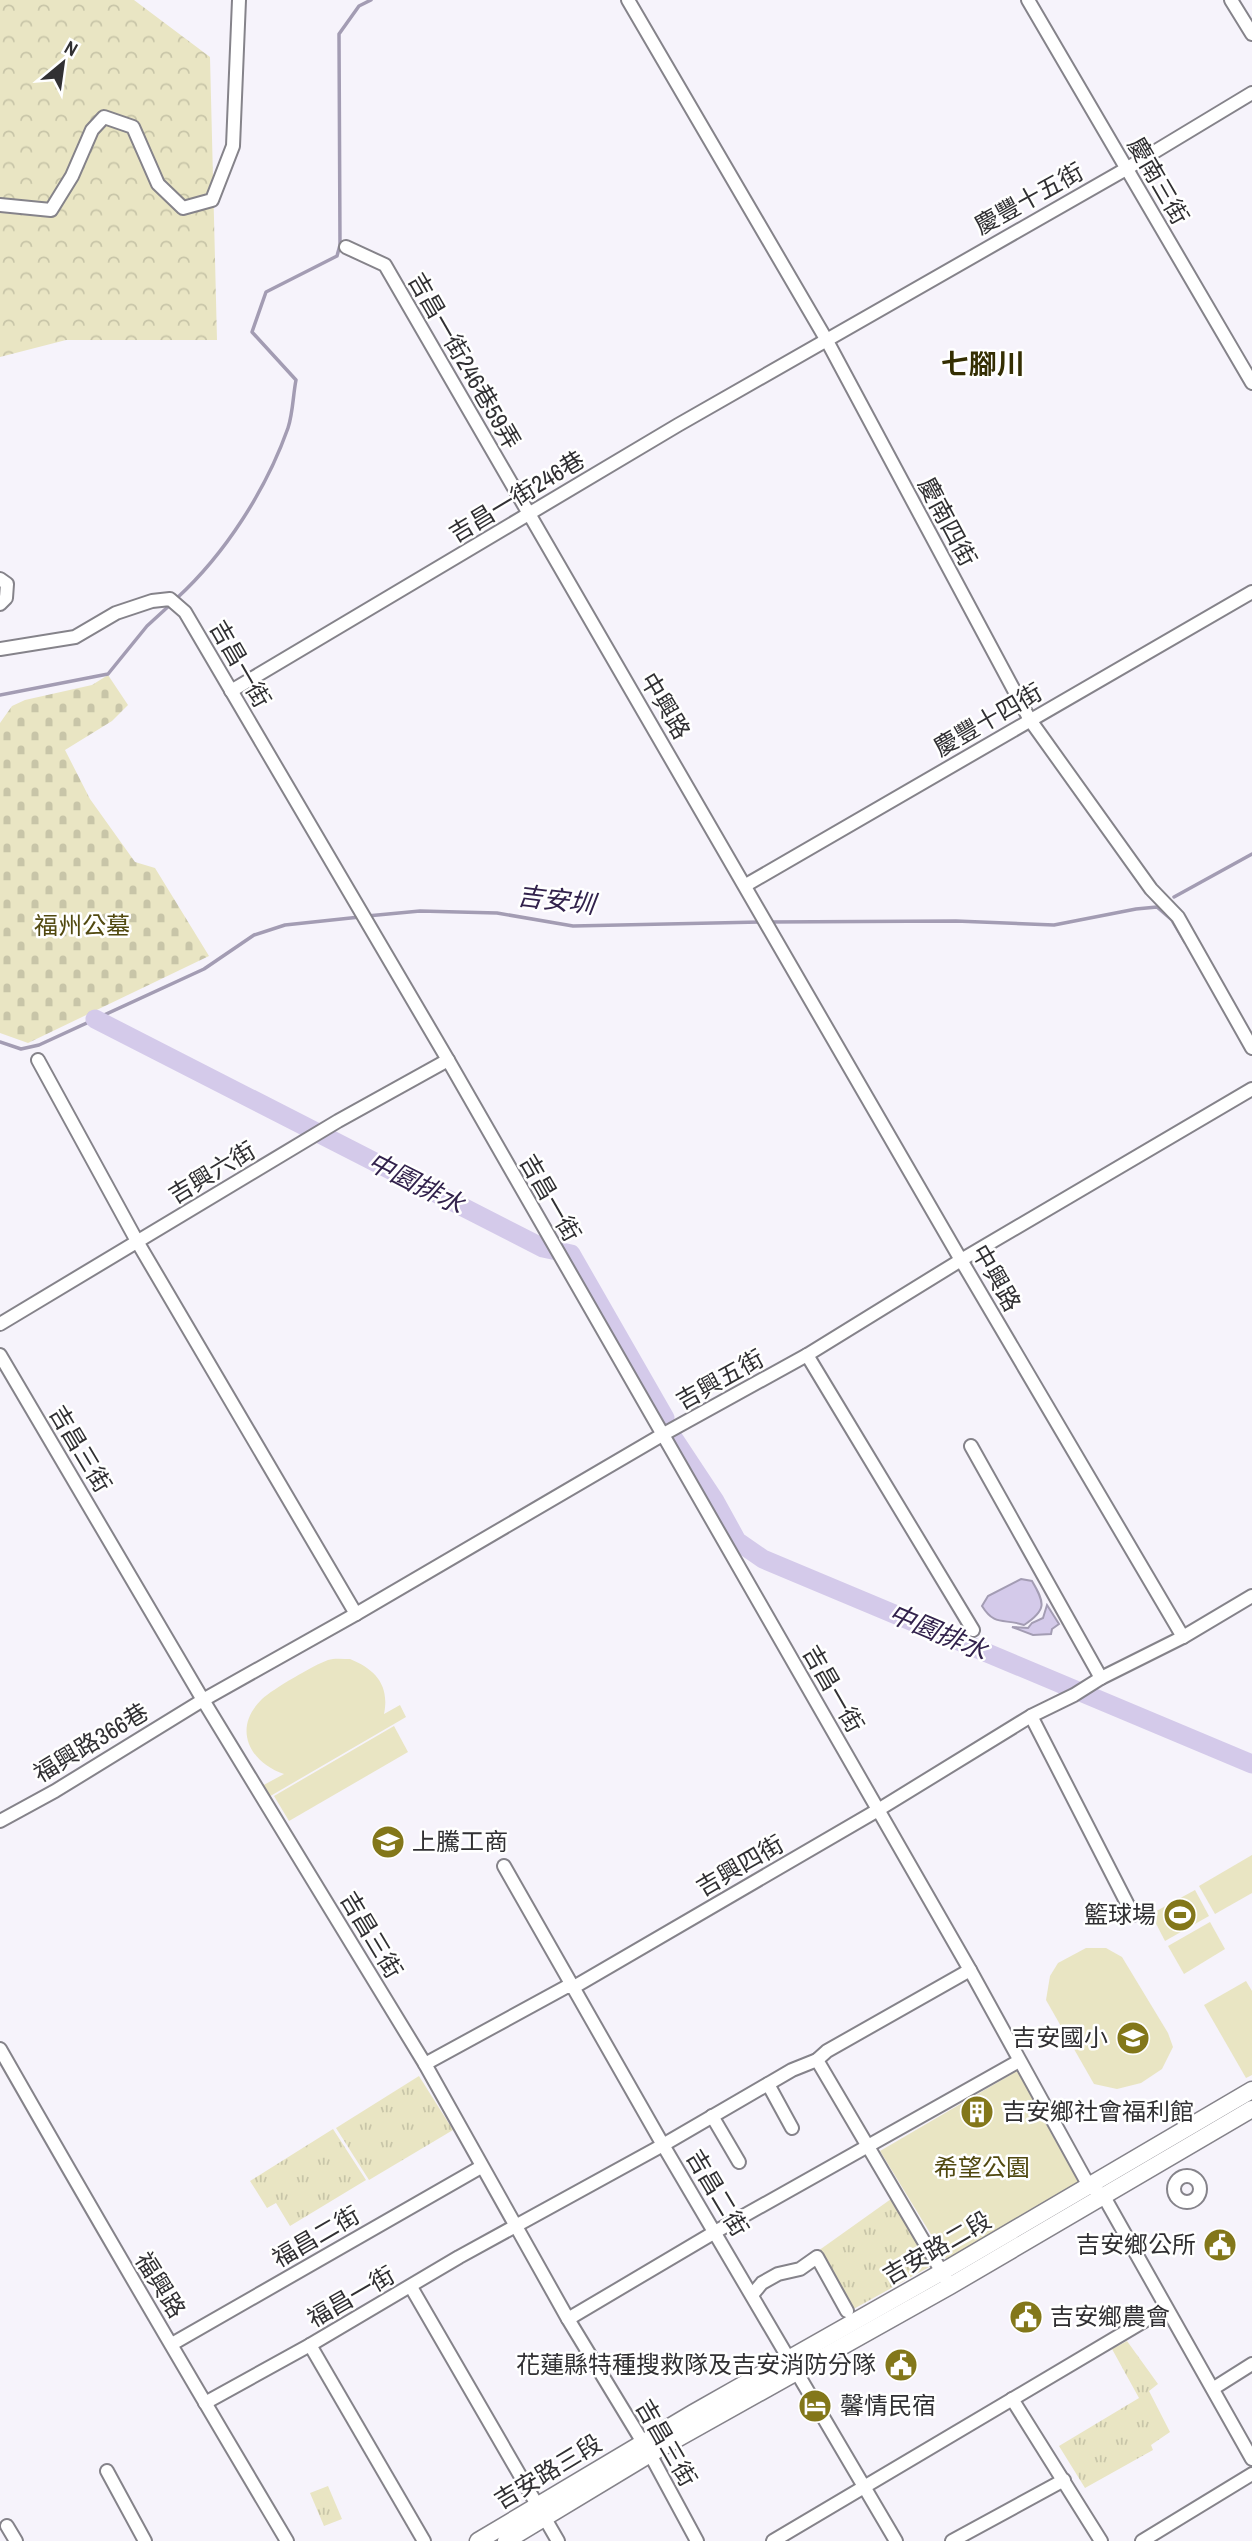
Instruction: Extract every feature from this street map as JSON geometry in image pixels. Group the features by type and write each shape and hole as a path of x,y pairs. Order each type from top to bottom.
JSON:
{"main road":[{"name":"吉安路二段","path":"646,2448 796,2373 1089,2186 1166,2150 1250,2103"},
{"name":"吉安路二段","path":"646,2448 788,2358 946,2279 1103,2195 1166,2150"},
{"name":"吉安路三段","path":"478,2541 541,2511 646,2448"},
{"name":"吉安路三段","path":"506,2541 541,2511"}],"street":[{"path":"0,205 51,210 72,176 92,130 104,117 133,127 158,184 183,208 212,200 233,146 239,0"},
{"name":"慶南四街","path":"628,0 826,340 1030,720 1151,889 1178,917 1252,1048"},
{"name":"慶南三街","path":"1028,0 1252,383"},
{"path":"1231,0 1252,34"},
{"name":"慶豐十五街","path":"826,340 1126,169 1252,93"},
{"name":"吉昌一街246巷59弄","path":"346,247 385,265 528,515"},
{"name":"吉昌一街246巷","path":"231,691 826,340"},
{"name":"中興路","path":"528,515 1183,1637"},
{"path":"0,579 7,584 6,597 0,604"},
{"name":"慶豐十四街","path":"746,885 1252,592"},
{"name":"吉昌一街","path":"0,649 75,636 116,613 152,601 170,599 185,612 448,1060 970,1970 1089,2186 1103,2195 1252,2459"},
{"path":"38,1060 138,1242 356,1614"},
{"name":"吉興六街","path":"0,1324 338,1121 448,1060"},
{"name":"吉興五街","path":"203,1700 807,1355 961,1260 1252,1089"},
{"name":"吉昌三街","path":"0,1355 203,1700 425,2064 481,2167 646,2448 697,2541"},
{"path":"807,1355 972,1630"},
{"path":"971,1446 1104,1676 1183,1637 1252,1596"},
{"name":"吉興四街","path":"425,2064 566,1987 574,1987 878,1810 1031,1716 1074,1695 1104,1676"},
{"name":"福興路366巷","path":"0,1821 55,1791 203,1700"},
{"path":"1031,1716 1133,1915"},
{"name":"吉昌二街","path":"505,1866 663,2144 896,2541"},
{"name":"福昌一街","path":"205,2403 792,2070 817,2060 827,2051 970,1970"},
{"name":"福興路","path":"0,2049 117,2254 285,2538"},
{"path":"817,2060 946,2279"},
{"path":"568,2319 715,2232 1019,2061"},
{"path":"768,2084 792,2128"},
{"path":"712,2116 739,2162"},
{"path":"1166,2150 1184,2176"},
{"name":"福昌二街","path":"172,2344 481,2167"},
{"path":"752,2295 762,2283 778,2274 800,2269 817,2257 847,2311"},
{"path":"411,2287 558,2541"},
{"path":"774,2541 790,2537 864,2488 1166,2308"},
{"path":"310,2345 424,2541"},
{"path":"1214,2388 1252,2364"},
{"path":"1012,2399 1101,2541"},
{"path":"107,2471 145,2541"},
{"path":"1142,2541 1252,2474"},
{"path":"952,2541 1064,2480"},
{"path":"7,2526 16,2541"},
{"path":"271,2541 285,2538"}],"green space":[{"path":"0,0 134,0 210,57 217,340 66,340 0,357"},
{"name":"福州公墓","path":"108,675 128,705 112,721 65,750 90,799 135,862 155,868 209,956 28,1043 0,1033 0,723 12,706 25,700 92,685"},
{"path":"330,1659 350,1659 367,1668 379,1679 385,1695 384,1714 400,1705 406,1717 267,1798 260,1787 284,1774 262,1761 249,1743 248,1721 253,1710 267,1695 313,1667"},
{"path":"394,1726 408,1752 289,1821 274,1796"},
{"path":"1252,1855 1252,1893 1215,1914 1199,1886"},
{"name":"籃球場","path":"1195,1890 1209,1916 1165,1941 1151,1914"},
{"path":"1210,1922 1225,1949 1184,1974 1168,1946"},
{"path":"1086,1948 1106,1948 1122,1957 1168,2033 1173,2047 1162,2069 1141,2083 1117,2089 1094,2084 1046,2000 1050,1976 1058,1963"},
{"path":"1246,1981 1252,1991 1252,2075 1246,2078 1204,2005"},
{"name":"希望公園","path":"1017,2071 1084,2185 949,2264 880,2151"},
{"path":"419,2076 453,2130 369,2180 336,2128"},
{"path":"333,2129 366,2180 290,2226 276,2203 267,2208 250,2181"},
{"path":"891,2199 931,2266 850,2311 818,2251"},
{"path":"1127,2341 1158,2384 1149,2391 1170,2432 1151,2445 1153,2450 1085,2488 1059,2446 1139,2398 1112,2349"},
{"path":"328,2486 342,2519 324,2526 310,2493"}],"shaded area":[{"path":"1021,1579 1032,1581 1039,1595 1042,1606 1037,1615 1024,1625 991,1617 982,1606 988,1596"},
{"path":"1047,1605 1059,1624 1052,1629 1051,1634 1033,1635 1012,1627 1028,1628 1043,1618"}],"waterway":[{"path":"177,598 211,562 242,520 268,475 288,428 296,380 252,332 266,292 337,256 340,245 339,34 359,6 371,0"},
{"path":"0,695 108,674 147,626 171,604"},
{"path":"1174,897 1252,854"},
{"name":"吉安圳","path":"768,922 956,921 1054,925 1157,907 1172,920 1185,942"},
{"name":"吉安圳","path":"367,916 420,911 497,913 573,926 760,922"},
{"name":"吉安圳","path":"0,1042 21,1049 39,1045 204,969 254,935 285,925 360,917"},
{"name":"中園排水","path":"95,1019 543,1248 571,1254 665,1418"},
{"name":"中園排水","path":"674,1439 715,1501 737,1541 763,1559 1252,1764"}],"place":[{"name":"上騰工商","path":"388,1842"},
{"name":"籃球場","path":"1180,1915"},
{"name":"吉安國小","path":"1133,2038"},
{"name":"吉安鄉社會福利館","path":"977,2112"},
{"name":"吉安鄉公所","path":"1220,2245"},
{"name":"吉安鄉農會","path":"1026,2317"},
{"name":"花蓮縣特種搜救隊及吉安消防分隊","path":"901,2365"},
{"name":"馨情民宿","path":"815,2406"}],"district":[{"name":"七腳川","path":"983,364"}]}
